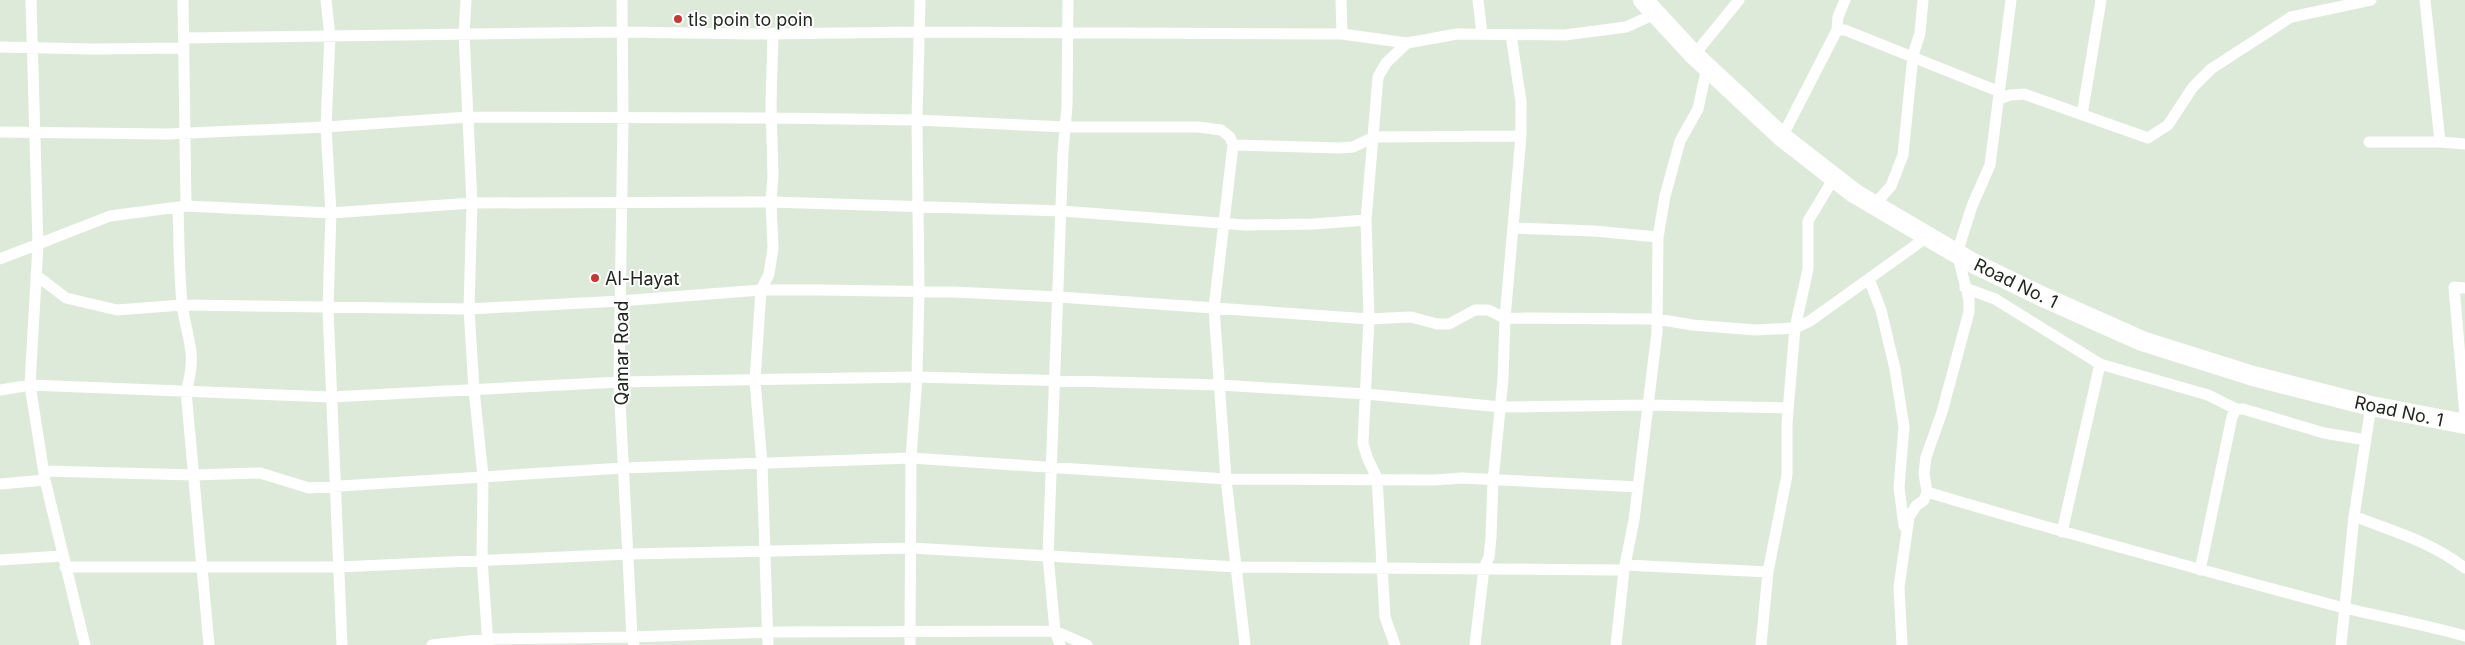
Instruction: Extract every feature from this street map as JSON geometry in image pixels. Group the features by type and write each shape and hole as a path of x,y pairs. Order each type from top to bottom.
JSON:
{"highway":[{"name":"Road No. 1","path":"1649,7 1700,61 1782,137 1834,178 1927,237 2041,296 2142,341 2253,376 2371,406 2465,424"}],"street":[{"path":"31,0 38,245 30,385 44,475 86,645"},
{"path":"183,0 186,133 182,207 182,305 192,354 192,373 186,391 209,645"},
{"path":"326,0 330,36 326,128 331,213 328,308 342,645"},
{"path":"466,0 464,34 472,203 469,308 474,390 483,476 482,559 488,642"},
{"name":"Qamar Road","path":"622,0 623,119 620,382 633,641"},
{"path":"910,645 911,458 917,377 919,291 917,120 920,0"},
{"path":"1060,645 1055,631 1048,556 1062,211 1062,152 1066,127 1068,0"},
{"path":"1341,0 1342,34"},
{"path":"1478,0 1482,34"},
{"path":"1616,645 1624,568 1638,487 1648,405 1657,319 1658,237 1665,196 1680,142 1698,109 1700,61 1739,0"},
{"path":"1782,137 1837,30 1838,17 1845,0"},
{"path":"1874,205 1891,186 1903,155 1913,55 1920,34 1923,0"},
{"path":"1902,645 1899,588 1908,517 1916,506 1924,500 1927,492 1924,472 1926,457 1942,412 1969,312 1969,300 1957,253 1972,206 1990,165 2011,0"},
{"path":"2082,115 2101,0"},
{"path":"1837,30 1845,30 1913,55 1999,95 2024,94 2148,138 2168,125 2192,87 2205,74 2220,62 2291,17 2371,0"},
{"path":"2425,0 2440,142"},
{"path":"0,47 33,48 184,43 330,36 623,32 1342,34 1406,43 1457,34 1546,36 1614,29 1626,27 1649,7"},
{"path":"768,645 762,464 755,380 761,290 769,274 772,258 771,202 773,176 771,118 773,33"},
{"path":"1475,645 1484,568 1489,557 1491,538 1493,481 1501,407 1505,318 1521,136 1521,102 1511,35"},
{"path":"1395,645 1386,618 1377,478 1363,443 1369,319 1366,220 1378,77 1386,63 1406,43"},
{"path":"0,132 186,133 326,128 469,117 917,120 1066,127 1198,128 1221,130 1230,137 1233,145 1214,308 1226,479 1245,645"},
{"path":"1233,145 1339,148 1353,147 1374,137 1521,136"},
{"path":"2369,142 2465,144"},
{"path":"1761,645 1768,572 1787,474 1788,408 1795,328 1808,269 1808,221 1834,178"},
{"path":"0,259 110,216 182,207 331,213 472,203 771,202 919,205 1062,211 1224,224 1314,224 1366,220"},
{"path":"1514,228 1594,231 1658,237"},
{"path":"36,275 66,298 93,306 118,310 182,305 469,308 620,301 761,290 919,291 1058,297 1369,319 1411,317 1437,324 1449,324 1476,310 1488,310 1505,318 1657,319 1692,325 1756,330 1795,328 1810,321 1927,237"},
{"path":"1869,279 1884,320 1895,369 1904,427 1899,487 1906,543"},
{"path":"2465,288 2454,287 2465,416"},
{"path":"1966,288 1995,300 2100,364 2208,395 2236,409 2243,409 2324,433 2366,440"},
{"path":"2062,532 2100,364"},
{"path":"0,390 30,385 331,397 620,382 917,377 1220,385 1366,394 1501,407 1648,405 1788,408"},
{"path":"2341,645 2343,608 2354,516 2371,406"},
{"path":"2200,570 2232,417 2236,409"},
{"path":"0,484 44,475 194,475 260,472 309,488 623,468 911,458 1226,479 1377,478 1435,480 1462,478 1638,487"},
{"path":"1927,492 2200,570 2343,608 2393,617 2403,622 2465,636"},
{"path":"2354,516 2415,538 2432,546 2465,568"},
{"path":"0,560 203,566 339,567 482,559 629,554 910,548 1237,567 1624,568 1768,572"},
{"path":"432,645 488,642 633,641 768,632 1055,631 1087,645"}],"place":[{"name":"tls poin to poin","path":"678,19"},
{"name":"Al-Hayat","path":"595,278"}]}
